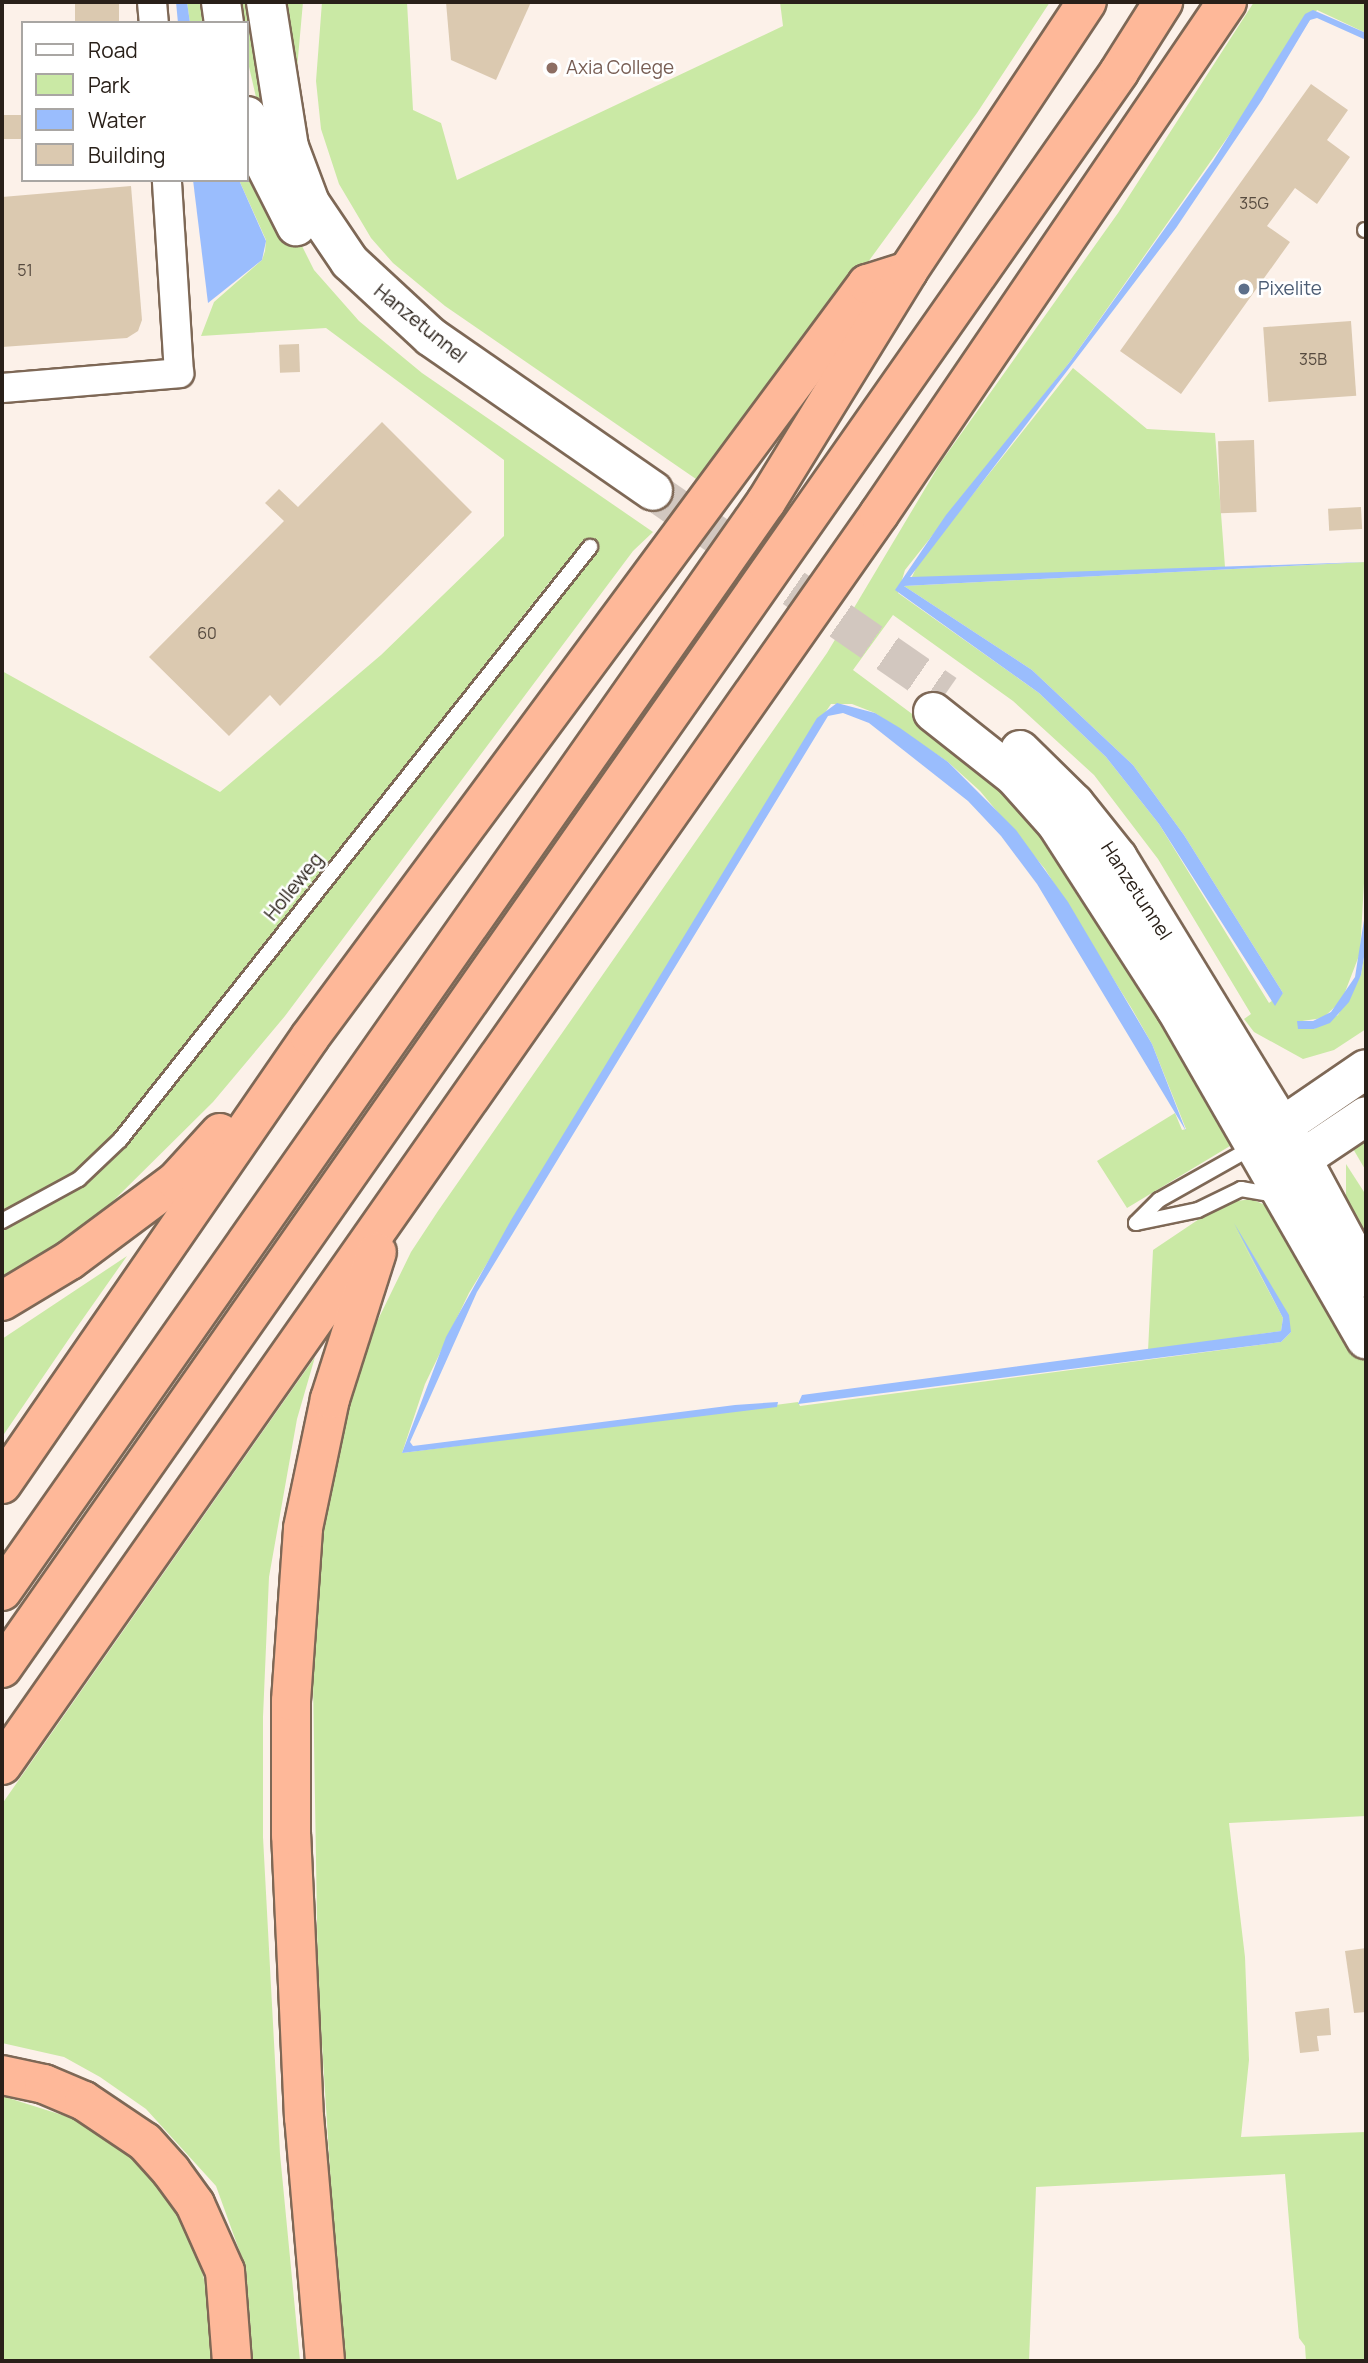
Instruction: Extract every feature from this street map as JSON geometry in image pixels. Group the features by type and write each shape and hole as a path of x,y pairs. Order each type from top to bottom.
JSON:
{"highway":[{"path":"2,1591 766,502 908,271 1087,2"},
{"path":"2,1668 1111,83 1163,2"},
{"path":"2,1765 878,514 1227,2"},
{"path":"2,1484 310,1037 867,284 908,271"},
{"path":"2,1301 70,1260 176,1181 310,1037"},
{"path":"325,2361 304,2118 291,1835 291,1701 303,1528 330,1399 364,1284 396,1200"},
{"path":"2,2075 44,2084 84,2101 145,2142 171,2171 195,2204 225,2272 232,2361"}],"main road":[{"path":"221,2 224,21"},
{"name":"Hanzetunnel","path":"248,118 292,221 328,272 391,336 647,500 431,337 350,262 310,203 289,147 266,2"},
{"name":"Hanzetunnel","path":"939,703 1015,777 1056,823 1176,1009 1280,1163"},
{"path":"1280,1163 1366,1069"},
{"path":"1280,1163 1366,1116"},
{"path":"1280,1163 1366,1278"},
{"path":"1280,1163 1366,1339"}],"street":[{"path":"152,2 154,21"},
{"path":"2,388 179,373 167,182"}],"lane":[{"name":"Holleweg","path":"2,1221 79,1179 120,1140 590,547"},
{"path":"1280,1163 1260,1190 1241,1189 1198,1210 1136,1223 1159,1200 1280,1163"}],"green space":[{"path":"187,2 208,2 213,21 190,21"},
{"path":"235,2 253,2 270,115 258,106 248,62 248,21 239,21"},
{"path":"278,2 303,2 296,80 317,197"},
{"path":"322,2 407,2 413,110 441,123 457,180 783,26 780,2 1050,2 977,113 830,314 696,479 445,306 393,263 371,238 339,184 321,129 316,81"},
{"path":"1254,2 1366,2 1366,33 1317,10 1069,363 905,570 898,593 1039,693 1106,757 1159,824 1269,1003 1283,993 1184,835 1133,765 1032,670 904,586 1366,562 1366,848 1360,953 1342,1000 1323,1018 1302,1021 1314,1029 1338,1015 1361,975 1366,945 1366,1029 1334,1050 1303,1059 1254,1032 1244,1019 1251,1014 1158,859 1094,775 1013,701 893,615 853,670 970,757 1044,835 1240,1140 1127,1208 1097,1161 1175,1113 1182,1130 1186,1129 1152,1044 1132,1009 1045,869 980,791 948,762 875,713 852,704 831,704 779,782 469,1293 425,1384 402,1453 798,1402 800,1406 1281,1342 1291,1332 1233,1224 1283,1318 1281,1331 1148,1351 1153,1250 1223,1203 1251,1199 1270,1207 1348,1324 1366,1359 1366,1816 1229,1823 1245,1957 1249,2060 1241,2137 1366,2132 1366,2361 1306,2361 1305,2346 1299,2338 1285,2174 1036,2187 1029,2361 342,2361 318,1980 313,1681 321,1539 335,1453 372,1332 411,1252 438,1211 827,653 941,462 1118,213"},
{"path":"248,138 314,270 359,321 422,373 653,532 633,551 285,1016 213,1102 105,1209 36,1262 2,1279 2,1229 83,1185 126,1144 571,579 559,570 114,1135 75,1173 2,1213 2,671 220,792 381,655 504,536 504,460 326,328 201,336 214,302 262,260 266,240 240,182 248,182"},
{"path":"1073,368 1147,429 1215,433 1225,567 911,579 919,562"},
{"path":"1366,1128 1366,1171 1352,1147"},
{"path":"1346,1164 1366,1195 1366,1239 1346,1197"},
{"path":"127,1256 75,1330 2,1437 2,1339"},
{"path":"315,1357 297,1419 269,1577 263,1717 263,1837 280,2154 300,2361 253,2361 246,2269 216,2186 146,2109 100,2077 64,2057 2,2043 2,1804"},
{"path":"2,2096 78,2120 129,2155 164,2192 198,2256 210,2303 211,2361 2,2361"}],"water":[{"path":"176,2 187,2 190,21 178,21"},
{"path":"1313,10 1366,33 1366,40 1317,18 1310,20 1262,100 1176,228 910,577 1366,562 904,586 1032,670 1133,765 1184,835 1283,993 1275,1006 1159,824 1106,757 1039,693 895,590 946,515 1069,363 1213,161 1305,14"},
{"path":"193,182 240,182 266,241 262,260 208,303"},
{"path":"837,703 875,713 948,762 1016,830 1068,902 1152,1044 1186,1131 1037,884 1001,836 968,801 869,723 843,713 828,716 477,1292 410,1442 413,1446 735,1405 778,1402 777,1407 402,1453 446,1337 511,1220 817,718"},
{"path":"1366,848 1366,945 1361,975 1349,1002 1330,1023 1314,1029 1298,1029 1297,1021 1313,1021 1331,1012 1355,977 1364,920"},
{"path":"1234,1223 1289,1315 1291,1332 1281,1342 798,1404 802,1395 1281,1331 1283,1318"}],"building":[{"path":"75,2 119,2 119,21 75,21"},
{"path":"446,2 531,2 496,80 451,60"},
{"path":"1311,84 1348,110 1327,140 1350,157 1317,204 1295,188 1267,226 1290,242 1181,394 1120,351"},
{"path":"2,115 21,115 21,139 2,139"},
{"path":"131,186 142,320 138,331 127,338 2,347 2,197"},
{"path":"1351,321 1356,396 1268,402 1263,327"},
{"path":"299,344 300,372 280,373 279,345"},
{"path":"382,422 472,512 280,706 270,695 229,736 149,657 284,521 265,503 279,489 298,507"},
{"path":"1254,440 1257,512 1221,513 1218,441"},
{"path":"1361,507 1362,529 1329,531 1328,509"},
{"path":"1366,1948 1366,2012 1354,2013 1345,1951"},
{"path":"1329,2008 1331,2035 1317,2036 1319,2051 1300,2053 1295,2012"}],"tunnel":[{"path":"653,491 946,694"}],"place":[{"name":"Axia College","path":"552,68"},
{"name":"Pixelite","path":"1244,289"}]}
